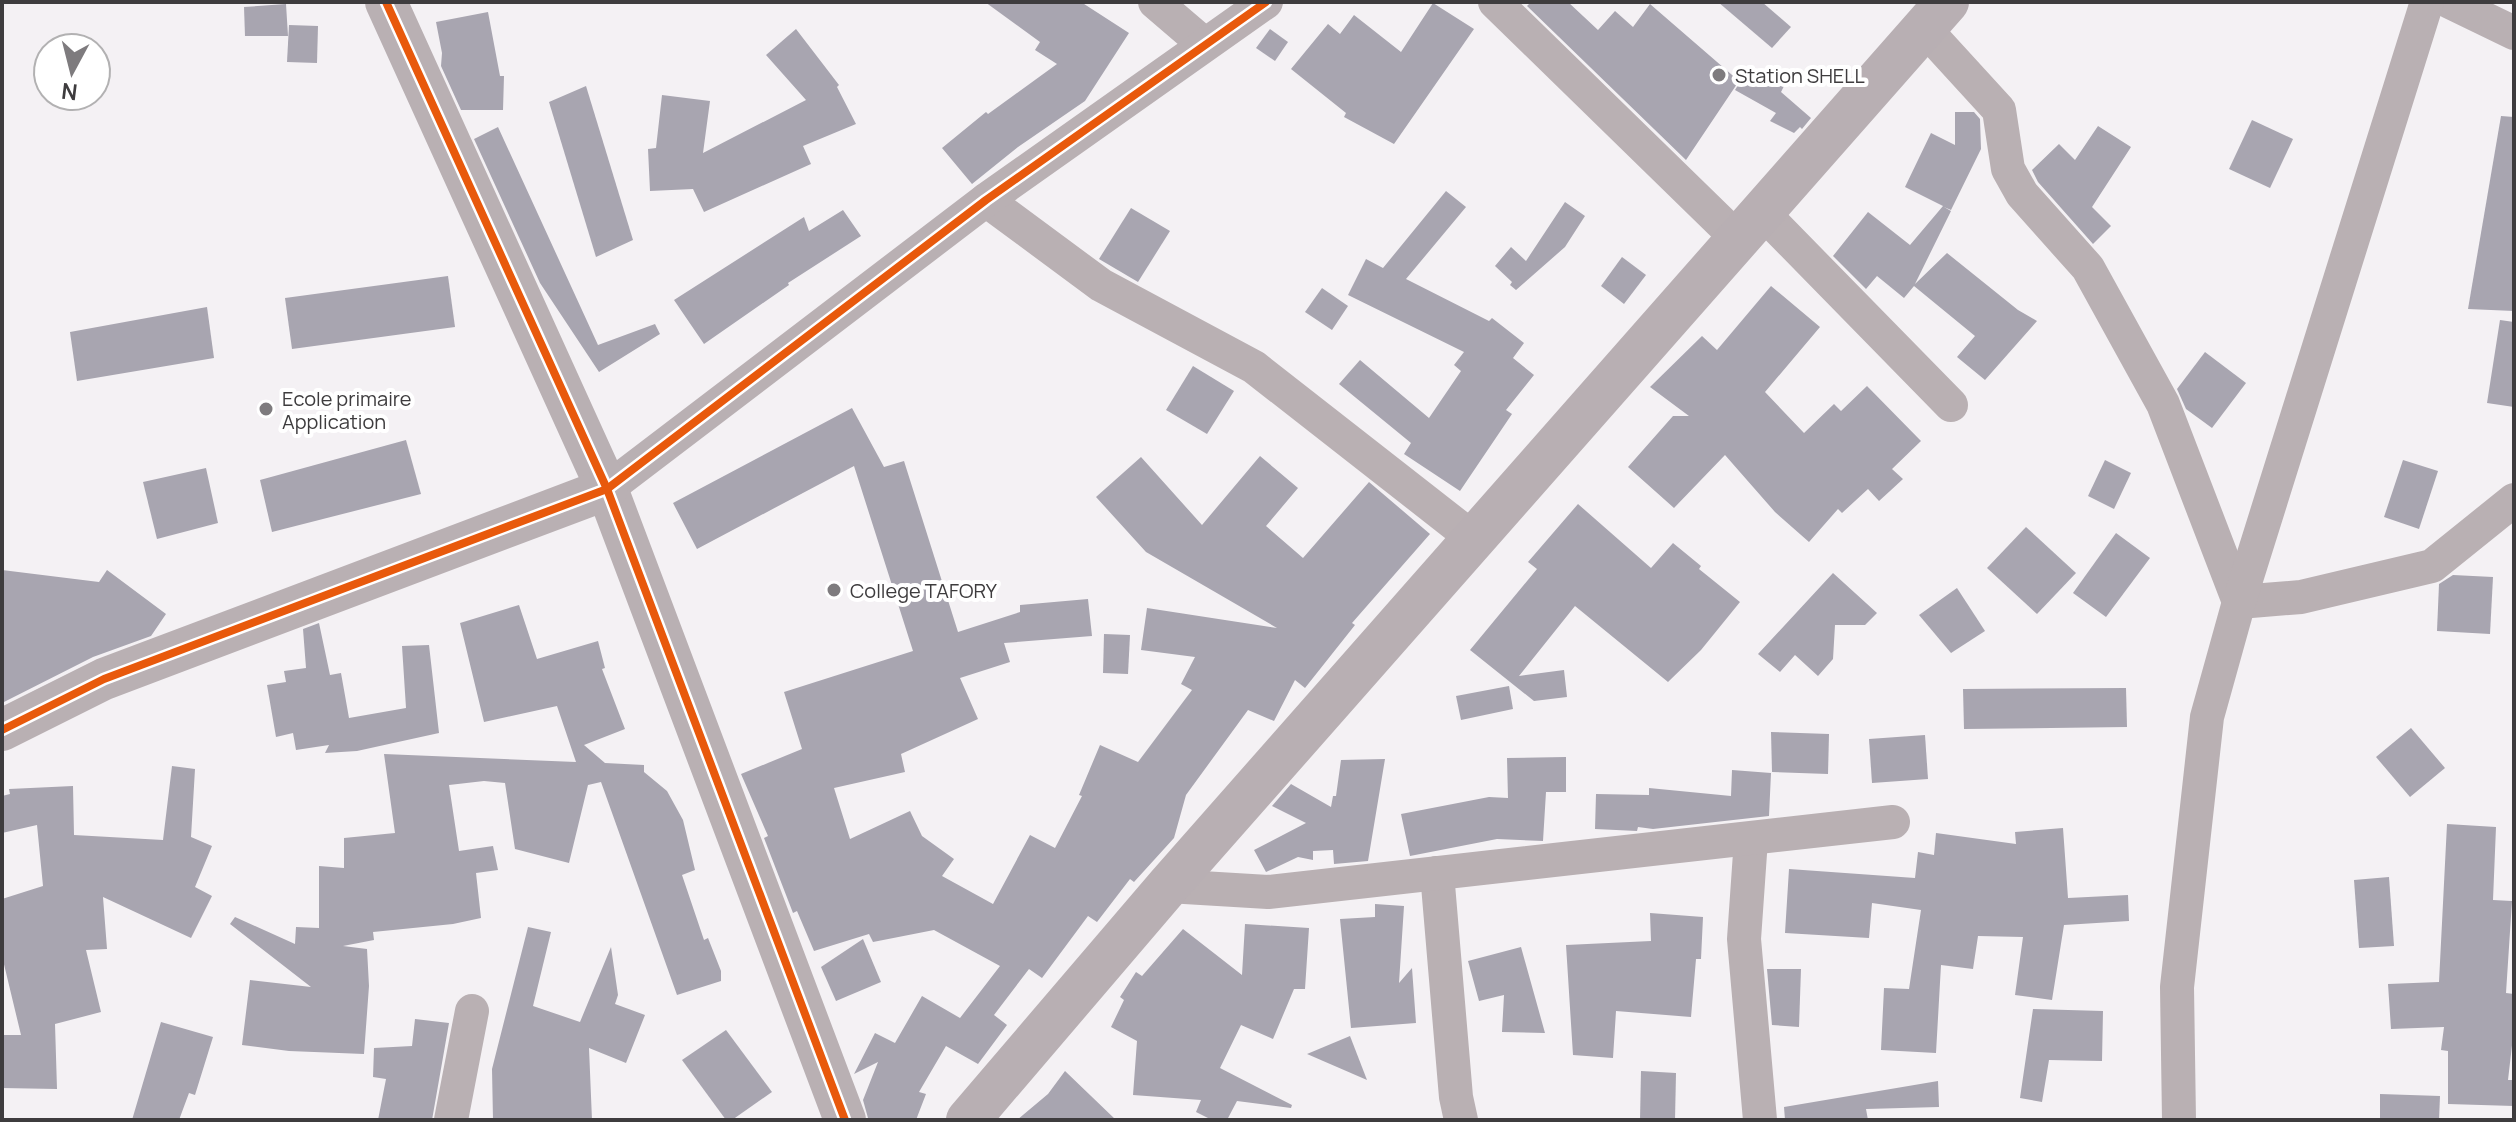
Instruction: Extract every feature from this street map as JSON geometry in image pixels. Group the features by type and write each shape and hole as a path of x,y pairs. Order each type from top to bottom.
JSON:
{"main road":[{"path":"986,1113 1168,886 1935,15"}],"street":[{"path":"386,2 607,489 845,1120"},
{"path":"1155,2 1204,44"},
{"path":"2,730 104,679 607,489 986,200 1266,2"},
{"path":"1495,2 1951,405"},
{"path":"2179,1120 2177,987 2207,717 2239,602 2427,2"},
{"path":"2450,2 2514,34"},
{"path":"1935,15 1999,110 2008,169 2022,194 2088,268 2163,404 2239,602"},
{"path":"986,200 1101,285 1254,367 1474,539"},
{"path":"2239,602 2301,597 2432,566 2514,500"},
{"path":"1168,886 1268,892 1893,822"},
{"path":"1751,839 1744,939 1760,1120"},
{"path":"1437,873 1456,1097 1461,1120"},
{"path":"451,1120 472,1011"}],"building":[{"path":"985,2 1081,2 1129,33 1085,101 1018,147 972,184 942,148 986,112 988,114 1057,64 1035,50 1040,42"},
{"path":"1531,2 1568,2 1598,30 1615,11 1633,27 1650,4 1739,81 1686,160 1527,6"},
{"path":"1718,2 1762,2 1791,27 1772,48"},
{"path":"1433,3 1474,29 1394,144 1344,117 1346,113 1291,69 1328,24 1340,34 1354,15 1401,52"},
{"path":"286,4 288,36 245,36 244,7"},
{"path":"488,12 500,76 504,76 503,110 461,110 441,66 442,53 436,22"},
{"path":"289,25 318,26 317,63 287,62"},
{"path":"796,29 839,85 837,87 856,124 803,146 811,164 704,212 693,189 650,191 648,149 656,148 662,95 710,101 703,153 806,100 766,55"},
{"path":"1270,29 1288,42 1275,61 1256,48"},
{"path":"1750,66 1784,86 1781,92 1811,118 1802,129 1800,127 1794,133 1770,121 1776,113 1735,90"},
{"path":"586,86 633,240 596,257 549,102"},
{"path":"1955,112 1974,112 1980,119 1981,149 1951,210 1944,207 1951,211 1915,284 1947,253 2018,310 2037,321 1985,380 1957,357 1975,336 1914,286 1904,298 1877,276 1866,289 1833,256 1868,212 1910,245 1943,206 1905,187 1931,133 1955,145"},
{"path":"2501,116 2514,117 2514,311 2468,309"},
{"path":"2252,120 2293,139 2270,188 2229,169"},
{"path":"2098,126 2131,147 2092,207 2111,226 2093,244 2038,182 2032,170 2059,144 2075,160"},
{"path":"498,127 598,345 655,324 660,334 599,372 540,283 474,139"},
{"path":"1446,191 1466,207 1406,279 1489,321 1492,318 1524,343 1513,358 1534,375 1506,410 1512,414 1460,491 1404,454 1411,443 1339,384 1360,360 1429,418 1461,371 1454,365 1464,352 1348,295 1366,259 1383,268"},
{"path":"1565,202 1585,216 1565,247 1516,290 1495,266 1511,247 1526,261"},
{"path":"1131,208 1170,231 1138,282 1099,259"},
{"path":"843,210 861,236 788,283 704,344 674,300 804,217 809,231"},
{"path":"1622,257 1646,275 1624,304 1601,286"},
{"path":"448,276 455,327 292,349 285,298"},
{"path":"1771,286 1820,327 1765,392 1804,433 1834,404 1841,411 1867,386 1921,441 1892,469 1903,479 1879,501 1868,489 1842,513 1838,509 1809,542 1775,512 1725,455 1674,508 1628,467 1673,416 1689,416 1650,387 1702,336 1717,350"},
{"path":"1322,288 1348,306 1332,330 1305,312"},
{"path":"207,307 214,358 77,381 70,332"},
{"path":"2500,320 2514,322 2514,407 2487,403"},
{"path":"2205,352 2246,383 2212,428 2186,409 2177,389"},
{"path":"1193,366 1234,391 1207,434 1166,410"},
{"path":"852,408 884,467 904,461 958,632 1020,612 1020,605 1088,599 1092,636 1004,643 1010,662 960,678 978,719 901,754 905,772 834,788 850,839 910,811 922,836 954,859 942,876 993,904 1030,835 1055,848 1082,796 1079,795 1100,745 1138,762 1192,690 1181,684 1195,657 1141,650 1147,608 1277,628 1146,552 1096,497 1141,457 1202,525 1260,456 1298,488 1266,526 1303,558 1369,482 1430,534 1352,623 1355,625 1305,688 1295,680 1274,721 1248,710 1186,795 1174,838 1134,882 1130,879 1097,922 1088,916 1042,978 1029,969 994,1015 1007,1025 978,1064 946,1046 919,1092 926,1094 916,1120 868,1118 863,1100 878,1062 854,1074 875,1033 895,1043 922,996 960,1018 1000,966 934,930 873,942 869,934 814,951 797,911 793,913 764,838 768,836 741,774 802,749 784,692 913,651 854,466 697,549 673,503"},
{"path":"406,440 421,494 272,532 260,480"},
{"path":"2105,460 2131,473 2114,509 2088,496"},
{"path":"2403,460 2438,471 2419,529 2384,517"},
{"path":"206,468 218,523 157,539 143,482"},
{"path":"1578,504 1651,568 1673,543 1740,602 1701,650 1668,682 1575,606 1519,676 1564,670 1567,697 1534,701 1470,650 1537,569 1528,562"},
{"path":"2026,527 2076,573 2037,614 1987,568"},
{"path":"2116,533 2150,558 2106,617 2073,593"},
{"path":"2,570 99,582 107,570 166,614 151,636 93,657 2,703"},
{"path":"1833,573 1877,613 1865,625 1835,625 1833,659 1818,676 1795,655 1780,672 1758,654"},
{"path":"2453,575 2493,577 2490,634 2437,631 2439,584"},
{"path":"1957,588 1985,631 1951,653 1919,615"},
{"path":"519,605 537,659 598,641 605,668 602,669 625,729 584,745 605,763 644,765 644,772 667,791 683,820 695,870 682,875 704,940 708,938 721,971 721,981 677,995 601,782 588,785 569,863 515,849 505,783 484,781 449,785 459,851 493,846 498,870 476,873 481,918 373,932 374,940 343,946 367,949 369,986 364,1054 289,1051 242,1045 250,980 311,987 230,924 235,917 295,944 296,927 319,928 319,866 344,868 344,838 395,833 384,754 576,762 557,706 484,722 460,623"},
{"path":"319,623 330,675 341,673 349,718 406,708 402,646 429,645 439,733 357,751 325,753 329,745 296,750 293,733 276,737 267,685 286,682 284,671 306,668 303,629"},
{"path":"1104,634 1130,635 1128,674 1103,673"},
{"path":"1509,686 1513,709 1461,720 1456,696"},
{"path":"2126,688 2127,727 1964,729 1963,689"},
{"path":"2411,728 2445,768 2410,797 2376,757"},
{"path":"1771,732 1829,734 1828,774 1772,772"},
{"path":"1925,735 1928,779 1872,783 1869,739"},
{"path":"1566,757 1566,792 1546,792 1543,841 1497,839 1410,856 1401,814 1489,797 1508,798 1507,758"},
{"path":"1385,759 1368,861 1334,864 1333,850 1313,851 1313,860 1298,857 1266,872 1254,850 1306,823 1272,806 1291,784 1331,807 1333,796 1336,796 1341,760"},
{"path":"172,766 195,769 191,837 212,846 195,887 212,896 191,938 103,897 107,949 86,950 101,1012 55,1024 57,1089 2,1088 2,1035 21,1035 2,956 2,899 43,886 37,825 2,833 2,796 10,794 9,789 73,786 74,835 163,840"},
{"path":"1732,770 1771,773 1769,816 1653,829 1638,827 1637,831 1595,829 1596,794 1649,795 1649,788 1731,796"},
{"path":"2447,824 2496,827 2493,900 2512,901 2506,993 2514,994 2508,1080 2514,1080 2514,1106 2448,1104 2448,1051 2441,1050 2444,1027 2391,1029 2388,984 2439,982"},
{"path":"2063,828 2068,898 2128,895 2129,921 2064,925 2052,1000 2015,995 2023,937 1978,936 1973,969 1941,965 1936,1053 1881,1050 1884,988 1909,989 1921,910 1872,903 1869,938 1785,933 1789,869 1915,878 1918,852 1934,855 1936,833 2016,844 2015,832"},
{"path":"2389,877 2394,946 2359,948 2354,880"},
{"path":"1375,904 1404,906 1399,983 1412,968 1416,1023 1351,1028 1340,919 1375,917"},
{"path":"1650,913 1703,917 1701,959 1696,959 1691,1017 1616,1011 1613,1058 1573,1055 1566,945 1651,941"},
{"path":"1245,924 1309,928 1305,989 1294,989 1273,1039 1241,1025 1220,1068 1292,1105 1291,1108 1237,1101 1227,1120 1212,1120 1196,1112 1201,1100 1133,1095 1137,1041 1111,1027 1124,1000 1120,997 1136,972 1142,976 1183,929 1242,975"},
{"path":"528,927 551,932 533,1006 580,1022 611,947 618,995 615,1004 645,1015 626,1063 589,1048 592,1120 493,1120 492,1069"},
{"path":"863,939 881,982 836,1001 821,967"},
{"path":"1521,947 1545,1033 1502,1032 1504,995 1479,1001 1468,961"},
{"path":"1767,969 1801,969 1799,1027 1772,1025"},
{"path":"2033,1009 2103,1011 2102,1061 2049,1060 2042,1102 2020,1098"},
{"path":"415,1019 449,1023 432,1120 378,1120 386,1079 373,1077 374,1048 412,1046"},
{"path":"161,1022 213,1037 195,1095 189,1093 179,1120 132,1120"},
{"path":"726,1030 772,1092 732,1120 726,1120 682,1060"},
{"path":"1350,1036 1367,1080 1307,1054"},
{"path":"1065,1071 1116,1120 1017,1120 1048,1094"},
{"path":"1641,1071 1676,1073 1675,1120 1640,1120"},
{"path":"1938,1081 1939,1107 1866,1109 1868,1120 1785,1120 1784,1107"},
{"path":"2380,1094 2440,1096 2439,1120 2380,1120"}],"cycle path":[{"path":"386,2 607,489 845,1120"},
{"path":"2,730 104,679 607,489 986,200 1266,2"}],"place":[{"name":"Station SHELL","path":"1719,75"},
{"name":"Ecole primaire Application","path":"266,409"},
{"name":"College TAFORY","path":"834,590"}]}
